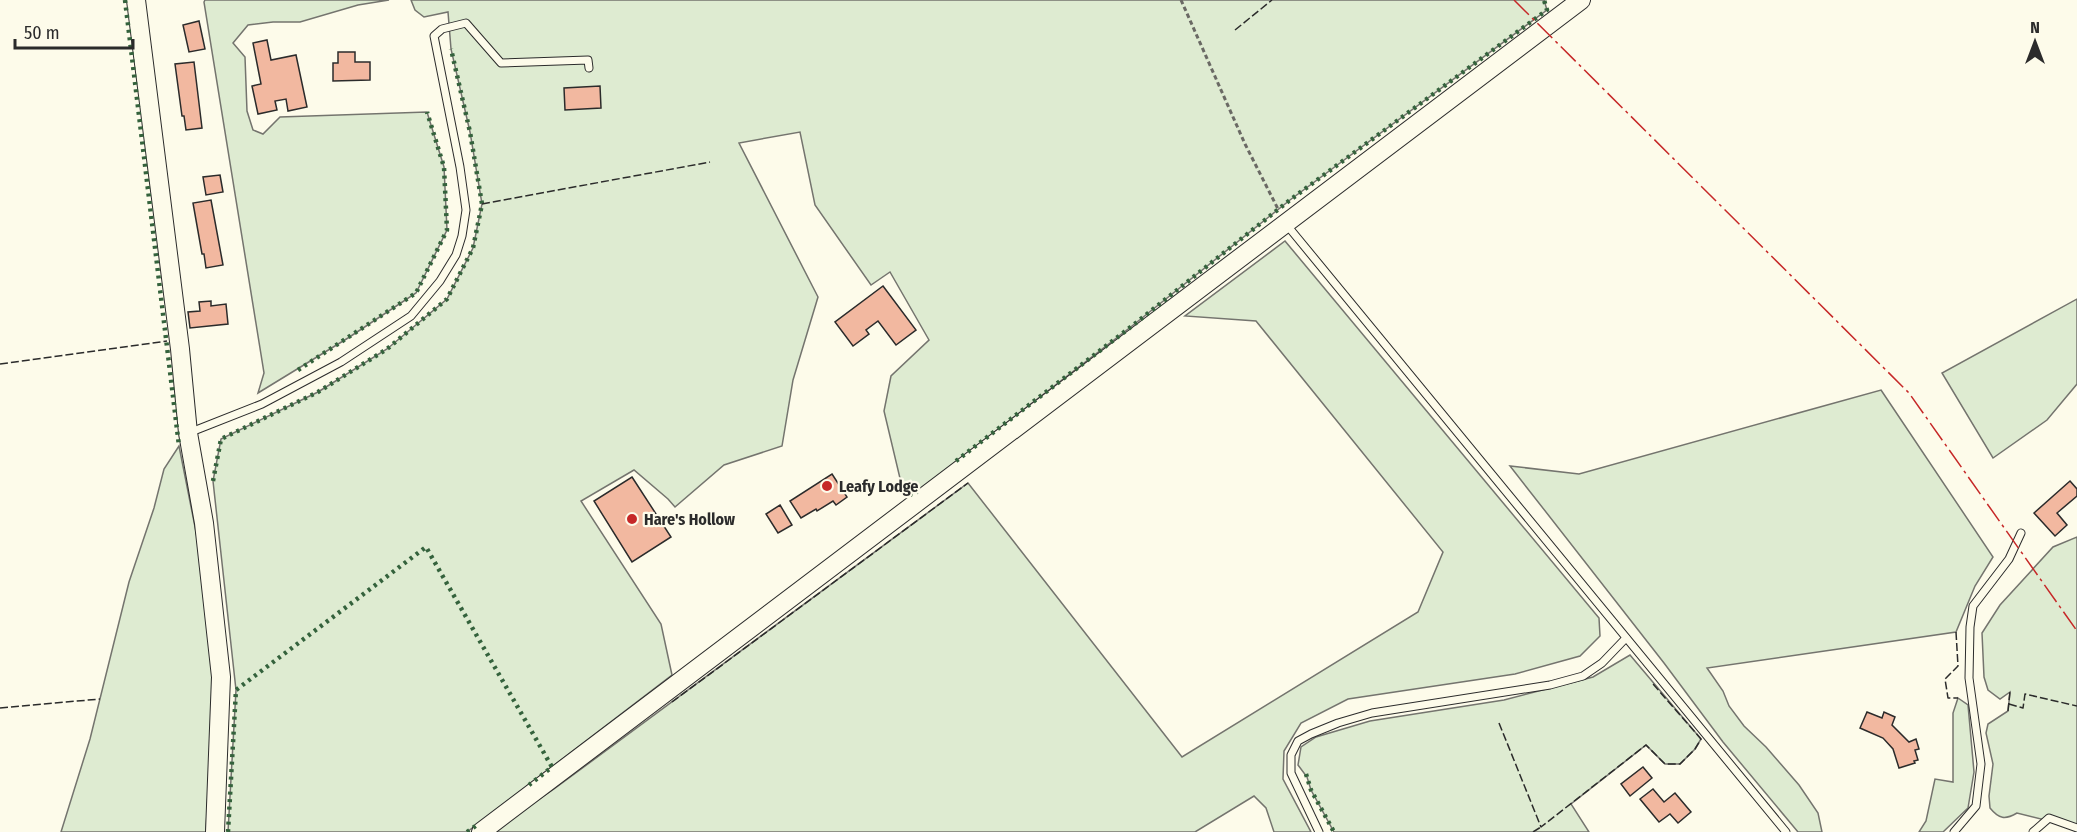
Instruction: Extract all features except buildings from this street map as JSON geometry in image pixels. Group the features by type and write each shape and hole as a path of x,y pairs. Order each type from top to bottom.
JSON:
{"street":[{"path":"136,0 180,349 188,433 204,523 221,677 215,832"},
{"path":"481,832 1581,0"}],"lane":[{"path":"188,433 262,404 341,362 411,315 440,281 456,255 466,210 460,167 434,36 442,28 466,23 501,63 588,60 590,68"},
{"path":"1286,224 1786,832"},
{"path":"1954,832 1976,806 1981,764 1969,678 1970,627 1973,606 2009,559 2021,533"},
{"path":"1318,832 1291,773 1291,755 1298,741 1338,723 1372,713 1550,685 1583,676 1602,663 1626,638"},
{"path":"2033,832 2049,819 2077,828"}],"path":[{"path":"1181,0 1245,144 1286,224"}],"green space":[{"path":"205,0 389,0 358,5 300,22 248,25 233,43 245,57 247,111 253,130 263,134 280,117 427,112 444,167 447,230 416,293 258,393 264,373"},
{"path":"411,0 1544,0 1547,10 1290,200 1132,326 913,495 903,491 884,411 891,376 929,340 890,272 871,285 815,205 800,132 739,143 818,297 793,380 782,446 724,465 675,507 634,470 581,501 661,624 672,675 467,832 228,832 236,690 213,481 221,439 318,392 387,349 447,299 473,248 482,204 470,132 451,49 448,12 424,17 415,10"},
{"path":"1285,241 1599,618 1600,636 1580,656 1515,674 1348,699 1301,723 1284,751 1283,779 1311,832 1274,832 1266,808 1254,796 1195,832 491,832 554,789 968,483 1182,757 1418,612 1443,552 1256,321 1185,316"},
{"path":"2077,299 2077,384 2047,420 1993,458 1942,373"},
{"path":"1881,390 1993,557 1975,586 1956,632 1707,668 1723,691 1729,706 1744,726 1799,785 1818,813 1822,832 1798,832 1723,742 1510,466 1579,474"},
{"path":"179,446 198,542 214,675 206,832 61,832 90,739 129,582 154,508 164,469"},
{"path":"2077,537 2077,828 2017,813 2009,817 2002,817 1990,808 1989,796 1993,764 1986,733 1988,724 2008,711 2010,692 2000,699 1988,690 1984,677 1982,633 2000,605 2053,547"},
{"path":"1630,655 1701,739 1695,749 1680,764 1665,764 1646,745 1571,804 1589,832 1334,832 1311,790 1307,777 1298,765 1301,747 1316,737 1370,721 1504,700 1593,677"},
{"path":"1958,698 1968,705 1974,772 1968,808 1943,832 1919,832 1926,821 1935,779 1953,782 1953,713"}],"hedge":[{"path":"125,0 179,446"},
{"path":"956,461 1132,326 1290,200 1547,10 1544,0"},
{"path":"213,481 221,439 318,392 387,349 447,299 473,248 482,204 470,132 451,49"},
{"path":"298,370 416,293 447,230 444,167 427,112"},
{"path":"903,491 913,495 917,492"},
{"path":"228,832 236,690 426,547 552,767 529,785"},
{"path":"1306,774 1311,790 1334,832"},
{"path":"467,832 477,825"}],"fence":[{"path":"1235,30 1272,0"},
{"path":"482,204 710,162"},
{"path":"0,364 167,341"},
{"path":"672,702 968,483"},
{"path":"1956,632 1958,666 1945,679 1948,698 1958,698"},
{"path":"1499,723 1541,827 1646,745 1665,764 1680,764 1695,749 1701,739 1653,684"},
{"path":"2008,711 2010,691"},
{"path":"2009,704 2023,708 2025,694 2077,706"},
{"path":"0,708 100,699"},
{"path":"1533,832 1541,827"}],"power":[{"path":"1514,0 1909,393 2077,631"}],"place":[{"name":"Leafy Lodge","path":"827,486"},
{"name":"Hare's Hollow","path":"632,519"}]}
